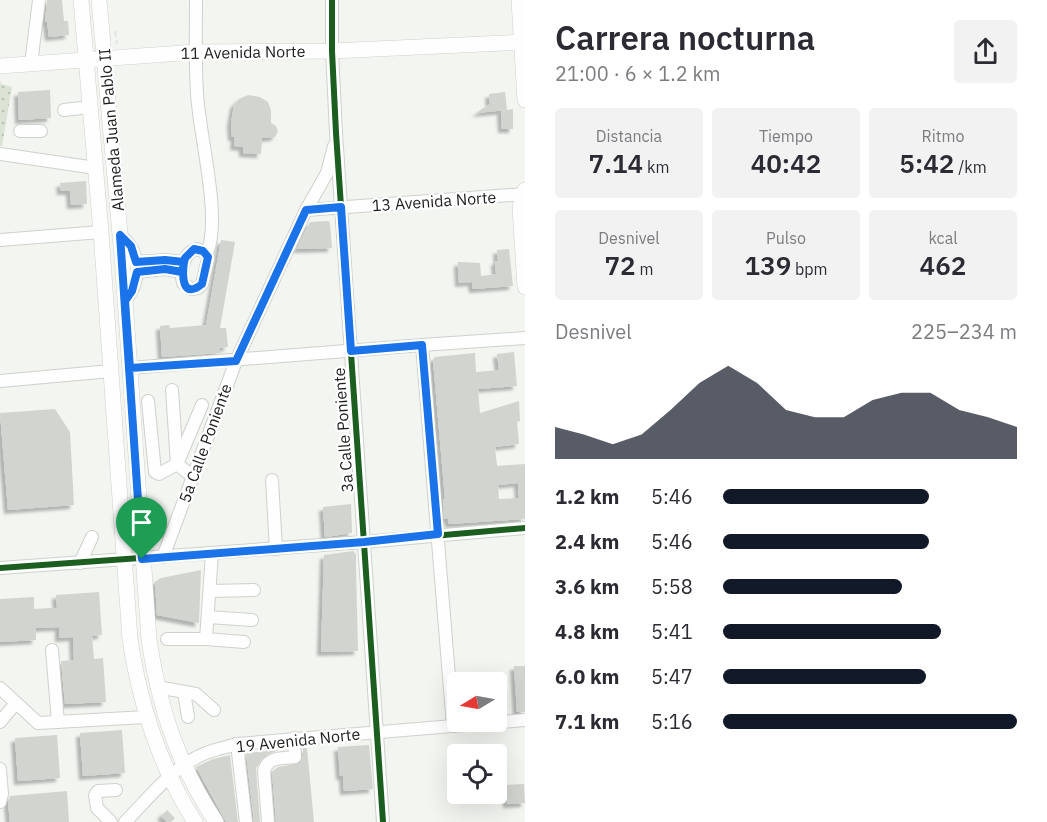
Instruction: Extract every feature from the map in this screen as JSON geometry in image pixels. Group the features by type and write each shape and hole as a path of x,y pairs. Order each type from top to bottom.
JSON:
{"main road":[{"name":"Alameda Juan Pablo II","path":"81,0 96,59 120,235 130,368 134,559 130,639 146,717 177,772 216,822"},
{"path":"90,0 112,233 142,649 147,679 161,730 177,772 207,822"},
{"name":"Alameda Juan Pablo II","path":"99,0 91,107 111,371 134,559 157,687 177,772 195,822"},
{"path":"519,0 525,100"},
{"name":"11 Avenida Norte","path":"0,66 196,52 332,51 523,42"},
{"path":"524,193 520,207 525,287"}],"street":[{"path":"31,64 39,0"},
{"path":"196,0 197,93 212,213 212,241 207,253 203,282 200,286 188,288 182,280 185,258 191,250 197,249 207,253"},
{"name":"3a Calle Poniente","path":"332,0 336,133 382,822"},
{"path":"64,110 91,107"},
{"path":"20,131 41,131"},
{"name":"5a Calle Poniente","path":"163,557 236,361 306,210 327,173 336,133"},
{"path":"0,154 96,168"},
{"name":"13 Avenida Norte","path":"306,210 524,193"},
{"path":"0,240 101,232"},
{"path":"120,235 131,246 137,267 132,291 125,301"},
{"path":"137,267 165,269 183,267"},
{"path":"130,368 525,338"},
{"path":"422,345 449,672"},
{"path":"0,381 111,371"},
{"path":"172,390 177,464 193,477"},
{"path":"148,401 155,472 159,474 177,464 202,405"},
{"path":"272,480 276,549"},
{"path":"0,568 276,549 525,528"},
{"path":"80,563 92,537"},
{"path":"206,639 212,553"},
{"path":"210,591 254,590"},
{"path":"208,617 252,620"},
{"path":"167,639 244,642"},
{"path":"52,650 58,722"},
{"path":"157,687 199,695 214,711"},
{"path":"0,688 38,723 146,717"},
{"path":"184,692 188,717"},
{"path":"0,722 16,703"},
{"name":"19 Avenida Norte","path":"507,722 525,720"},
{"name":"19 Avenida Norte","path":"125,822 177,772 206,753 237,744 447,726"},
{"path":"268,822 264,771 266,764 271,759 295,758 294,738"},
{"path":"237,744 246,822"},
{"path":"0,769 2,794 0,802"},
{"path":"111,822 97,807 95,795 98,791 116,790"}],"green space":[{"path":"0,80 1,84 12,87 2,146 0,146"}],"building":[{"path":"47,0 62,0 64,21 68,21 69,35 49,37 47,22 45,22"},
{"path":"50,90 51,118 19,120 18,92"},
{"path":"505,92 507,110 476,113 490,104 489,94"},
{"path":"248,95 260,97 268,102 271,110 271,123 278,131 275,137 262,138 261,154 243,153 243,147 234,146 235,137 232,137 231,123 234,105 239,99"},
{"path":"513,109 513,129 502,129 501,111"},
{"path":"86,181 87,204 71,205 70,191 61,191 60,183"},
{"path":"329,221 332,248 297,249 310,222"},
{"path":"221,240 235,242 220,328 226,328 228,347 220,348 220,353 162,357 160,326 169,325 170,328 206,325"},
{"path":"509,249 513,286 473,289 472,282 459,283 458,262 480,263 481,276 496,274 497,250"},
{"path":"514,352 517,386 478,389 480,413 519,401 520,421 517,422 519,444 495,447 497,466 525,464 525,519 449,524 448,518 444,519 443,500 445,499 433,360 435,357 475,353 476,372 499,370 497,354","holes":["518,483 519,498 499,499 498,485"]},
{"path":"55,409 70,432 74,505 8,510 0,413"},
{"path":"351,504 352,533 325,537 323,507"},
{"path":"353,551 356,554 358,651 321,652 324,555"},
{"path":"201,570 199,623 157,615 155,582 161,578"},
{"path":"99,592 102,635 92,636 94,659 103,658 106,702 65,704 61,661 74,660 73,637 59,638 59,627 36,628 36,640 0,642 0,599 34,597 34,609 57,608 56,595"},
{"path":"514,666 525,666 525,712 517,712"},
{"path":"122,730 125,773 83,776 80,733"},
{"path":"57,735 60,778 18,781 15,738"},
{"path":"369,745 373,789 344,791 343,776 340,776 338,747"},
{"path":"303,748 307,748 314,822 276,822 272,772 278,767 300,763"},
{"path":"279,750 264,756 256,768 260,822 254,822 246,753"},
{"path":"230,755 238,822 226,822 196,767 213,759"},
{"path":"524,784 525,803 507,804 507,785"},
{"path":"67,791 69,822 10,822 8,803 10,796"},
{"path":"167,810 175,818 171,822 167,822 161,816"}],"cycle path":[{"path":"332,0 336,133 383,822"},
{"path":"0,568 525,528"}],"route":[{"path":"142,559 120,235 131,246 136,262 165,260 184,262 182,272 182,280 185,286 191,289 198,288 202,284 208,257 207,253 194,249 188,252 182,272 165,269 137,272 135,285 125,301 130,368 236,361 306,210 341,207 351,351 422,345 438,534 142,559"}]}
